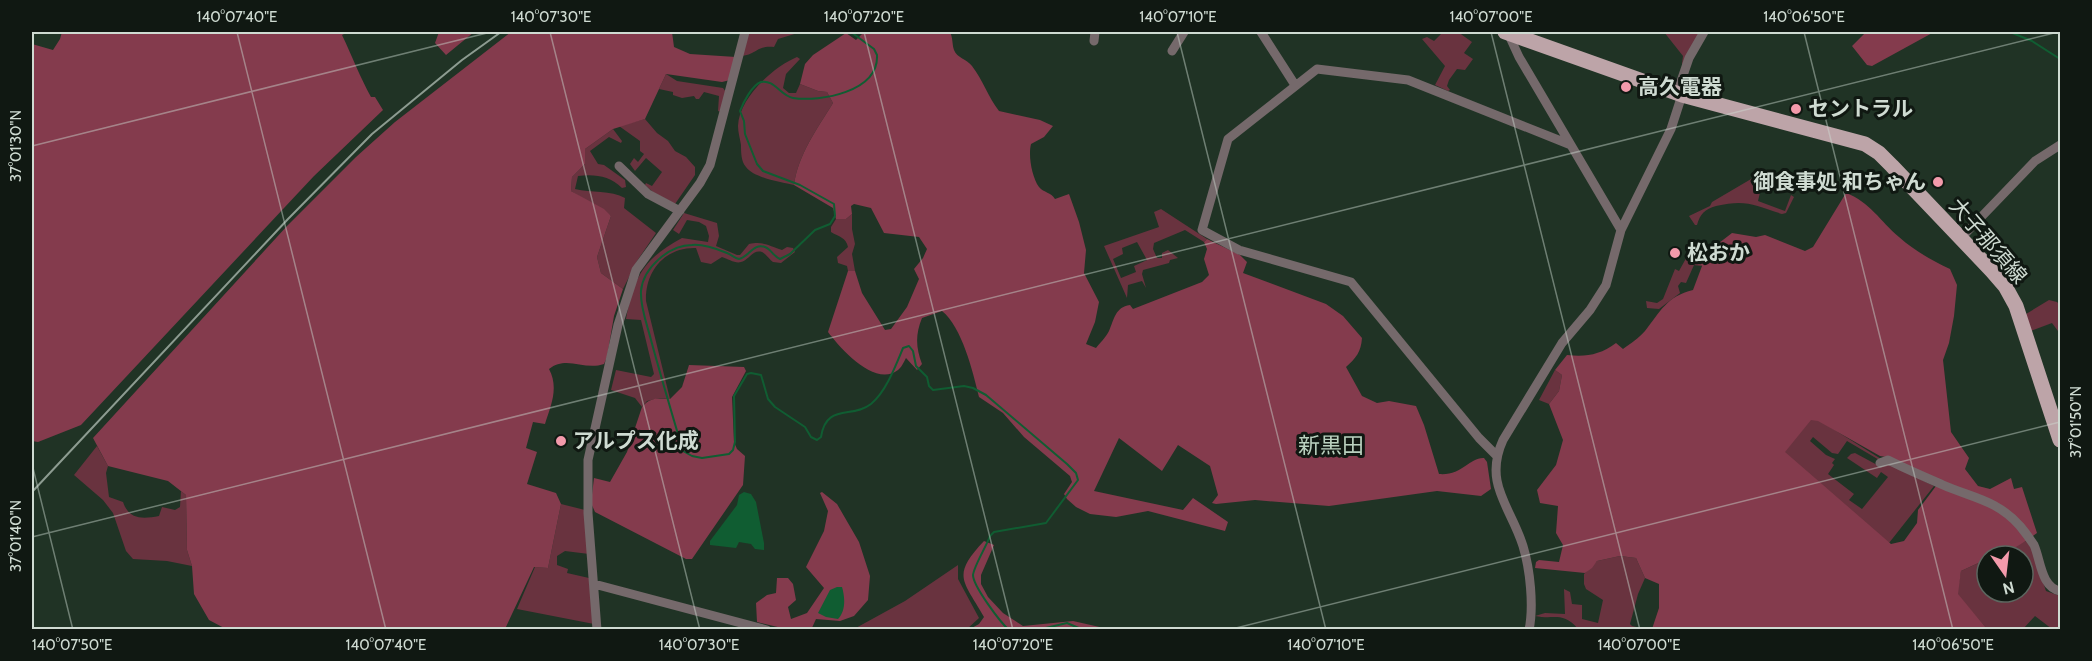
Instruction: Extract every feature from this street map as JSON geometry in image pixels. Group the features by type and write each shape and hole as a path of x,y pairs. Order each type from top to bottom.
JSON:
{"main road":[{"name":"大子那須線","path":"1507,32 1679,94 1865,144 1885,159 1961,238 2010,295 2016,306 2061,440"}],"street":[{"path":"597,630 587,486 588,460 618,325 636,270 700,183 710,165 745,32"},
{"path":"1173,51 1184,32"},
{"path":"1261,32 1294,85"},
{"path":"1507,32 1518,57 1621,230"},
{"path":"1529,630 1531,622 1527,563 1498,484 1495,469 1496,455 1562,343 1590,310 1606,285 1621,230 1671,129 1689,58 1704,32"},
{"path":"1496,455 1479,438 1351,282 1239,250 1202,230 1228,139 1317,69 1408,80 1571,145"},
{"path":"1961,238 2035,162 2061,145"},
{"path":"619,166 648,194 680,211"},
{"path":"1880,463 1888,460 1945,486 1985,500 2011,516 2033,544 2050,587 2061,591"},
{"path":"594,584 767,630"}],"shaded area":[{"path":"62,32 348,32 342,35 371,97 375,97 383,110 314,176 81,425 38,442 32,441 32,44 53,50"},
{"path":"439,32 474,32 446,55 435,43"},
{"path":"511,32 672,32 674,47 690,54 736,57 730,80 722,82 666,74 645,119 613,129 585,149 585,164 572,177 571,191 604,209 611,216 597,257 601,273 623,289 614,316 604,364 590,366 562,363 549,369 554,390 550,410 545,424 533,422 526,448 537,452 527,484 556,493 561,504 548,568 534,567 505,629 226,629 209,620 194,594 192,566 187,550 186,495 168,481 108,466 93,438 287,226 356,157 395,122"},
{"path":"749,32 801,32 778,39 774,47 764,47 742,56"},
{"path":"864,32 950,32 955,53 972,66 999,111 1040,120 1053,126 1044,137 1031,144 1031,166 1034,178 1041,189 1055,199 1069,194 1079,222 1086,250 1084,273 1099,302 1095,322 1086,344 1096,348 1108,333 1121,308 1130,305 1133,309 1202,282 1209,275 1204,259 1207,249 1204,242 1207,239 1240,255 1247,262 1243,273 1326,304 1343,316 1362,338 1357,354 1346,367 1362,396 1377,403 1389,401 1416,406 1439,474 1460,470 1474,460 1484,458 1487,462 1491,489 1481,496 1437,491 1329,506 1255,500 1216,504 1212,503 1218,495 1210,466 1178,445 1162,471 1119,438 1094,491 1183,510 1193,498 1228,522 1225,531 1148,511 1116,517 1090,514 1076,507 1064,494 1072,482 1070,476 1024,437 1003,413 979,397 961,339 949,318 942,311 922,318 917,341 922,364 917,370 906,358 899,369 889,374 879,374 859,364 828,332 848,271 855,271 862,293 885,330 891,329 907,307 919,279 914,269 927,249 919,237 884,233 871,208 854,204 851,206 852,214 846,219 836,219 833,208 794,185 804,153 833,103 827,92 800,84 805,64 813,55 846,33 856,40"},
{"path":"1443,32 1458,32 1472,42 1464,53 1473,59 1465,70 1457,69 1449,80 1447,86 1450,90 1448,91 1435,85 1445,66 1422,39 1427,37 1434,41"},
{"path":"1664,32 1701,32 1684,67 1683,56"},
{"path":"1866,32 1934,32 1872,66 1867,65 1852,46"},
{"path":"797,57 800,59 786,74 783,88 789,93 796,93 800,84 827,92 833,103 804,153 794,185 761,177 746,167 743,162 738,126 744,105 751,94 768,76"},
{"path":"666,74 677,81 723,88 726,92 721,112 718,111 719,96 704,92 699,99 694,96 682,98 673,95 673,92 659,89"},
{"path":"645,119 675,151 686,157 695,167 695,175 675,204 645,185 646,183 652,186 662,172 646,158 635,171 630,164 634,158 638,162 644,154 640,151 640,141 619,126"},
{"path":"613,129 622,141 621,143 609,137 590,151 598,164 604,165 625,180 626,187 622,188 602,177 584,175 578,176 575,189 614,194 625,198 624,208 656,233 637,261 623,289 601,273 597,257 611,216 571,191 572,177 585,164 585,149"},
{"path":"1763,172 1800,175 1798,181 1785,180 1781,191 1762,184 1758,201 1785,211 1791,195 1794,197 1786,213 1782,214 1750,204 1726,204 1706,210 1695,225 1689,216 1710,206 1712,202"},
{"path":"1846,193 1862,201 1911,247 1950,269 1957,285 1949,343 1943,360 1951,432 1969,458 1965,469 1978,486 1990,489 2011,478 2014,489 2022,487 2037,533 2021,544 1975,544 1975,565 1961,571 1958,594 1987,629 1652,629 1659,608 1659,584 1645,578 1636,558 1620,556 1597,561 1585,573 1535,568 1539,560 1559,562 1563,545 1556,533 1558,506 1540,503 1537,490 1556,465 1563,440 1549,404 1559,391 1562,375 1555,370 1567,355 1593,354 1616,343 1623,349 1637,338 1670,301 1693,290 1702,266 1694,251 1702,245 1719,243 1732,233 1756,237 1765,235 1805,251 1813,247","holes":["1811,420 1818,421 1880,456 1886,457 1936,486 1918,510 1917,523 1904,541 1891,544 1785,452"]},
{"path":"1161,209 1207,239 1204,242 1185,230 1154,243 1153,249 1157,258 1162,258 1162,253 1168,250 1178,258 1170,260 1169,263 1143,270 1146,288 1142,281 1128,285 1127,298 1104,246 1159,227 1154,212","holes":["1137,242 1147,260 1134,266 1136,272 1121,278 1113,259 1123,254 1122,248"]},
{"path":"684,213 717,223 719,236 716,246 737,255 740,255 749,244 754,243 766,244 782,250 787,247 793,248 795,252 781,263 773,262 759,251 741,262 722,257 711,264 701,262 696,248 675,252 666,256 659,263 649,280 646,301 670,399 660,398 647,401 642,407 635,398 611,390 616,370 651,377 654,374 641,320 626,319 629,304 642,271 658,254 682,238 708,242 706,226 699,222 687,220 679,234 673,230"},
{"path":"852,214 855,244 852,254 855,271 848,271 847,266 838,263 837,257 848,247 846,241 831,232 831,227 836,219 846,219"},
{"path":"1694,251 1702,266 1694,265 1686,283 1681,282 1678,286 1680,293 1659,309 1647,308 1646,301 1657,303 1663,299 1675,269 1679,271 1689,253 1691,261 1694,261"},
{"path":"2049,300 2060,305 2060,330 2058,331 2052,323 2031,331 2026,314"},
{"path":"689,365 744,367 746,371 732,397 734,442 737,449 745,456 743,485 692,559 686,559 595,512 591,503 594,478 610,482 627,452 642,407 658,398 670,399 682,387"},
{"path":"1555,370 1562,375 1559,391 1549,404 1539,400"},
{"path":"1809,414 1889,464 1934,486 1889,543 1780,453","holes":["1813,437 1832,453 1838,454 1847,441 1886,464 1881,467 1855,453 1847,458 1877,478 1881,472 1888,477 1862,509 1849,500 1854,494 1828,474 1835,459 1826,455 1810,441"]},
{"path":"97,446 108,466 106,473 109,497 123,502 133,515 147,518 159,516 162,507 175,510 180,507 181,491 186,495 187,550 192,566 167,561 133,559 126,551 113,513 103,500 74,475"},
{"path":"744,492 751,494 756,502 764,550 739,542 736,548 710,545 710,541 737,505 739,495"},
{"path":"822,492 837,504 859,542 870,576 868,600 854,616 840,621 816,619 811,630 786,629 757,622 756,603 767,595 776,593 777,578 788,578 793,584 796,600 788,607 791,619 807,613 824,588 806,567 824,531 828,511 820,493"},
{"path":"561,504 585,510 589,554 565,551 557,556 557,565 568,569 567,573 589,578 594,624 517,609 535,567 548,568"},
{"path":"984,541 994,545 981,575 981,584 988,597 1003,613 1023,626 1073,621 1105,629 970,629 979,624 984,617 966,586 964,571 967,562"},
{"path":"1620,556 1636,558 1645,578 1630,624 1645,629 1578,629 1573,623 1563,618 1535,616 1545,613 1565,614 1564,589 1570,592 1572,604 1582,605 1582,619 1598,623 1603,600 1586,589 1584,574 1597,561"},
{"path":"2035,558 2046,591 2060,596 2060,629 2052,629 2035,616 2023,629 1987,629 1957,594 1961,571 1975,565 1975,604 2035,604"},
{"path":"958,565 958,579 979,618 966,630 854,629 905,601"},
{"path":"842,587 844,595 844,608 841,616 838,619 818,613 830,590"}],"waterway":[{"path":"851,32 874,49 877,55 875,68 869,78 858,86 832,96 804,99 789,97 770,83 761,82 751,90 740,111 745,134 757,164 763,171 800,185 834,204 835,216 830,224 815,230 790,254 780,259 761,246 739,259 700,245 683,246 666,253 652,266 643,282 641,291 644,316 683,451 692,456 702,458 729,454 733,450 735,442 734,396 747,374 761,375 768,399 775,407 805,427 811,437 817,440 821,437 828,420 841,413 864,408 876,399 890,378 903,348 909,346 913,351 916,366 927,377 929,386 933,390 964,386 986,395 1067,464 1076,473 1078,480 1046,523 994,532 974,571 974,580 982,595 1009,630"},
{"path":"2010,32 2032,41 2060,59"},
{"path":"1037,630 1067,623 1090,630"}],"railway":[{"path":"32,492 288,219 372,134 462,60 501,32"}],"place":[{"name":"高久電器","path":"1626,87"},
{"name":"セントラル","path":"1796,109"},
{"name":"御食事処 和ちゃん","path":"1938,182"},
{"name":"松おか","path":"1675,253"},
{"name":"アルプス化成","path":"561,441"}],"district":[{"name":"新黒田","path":"1331,445"}]}
